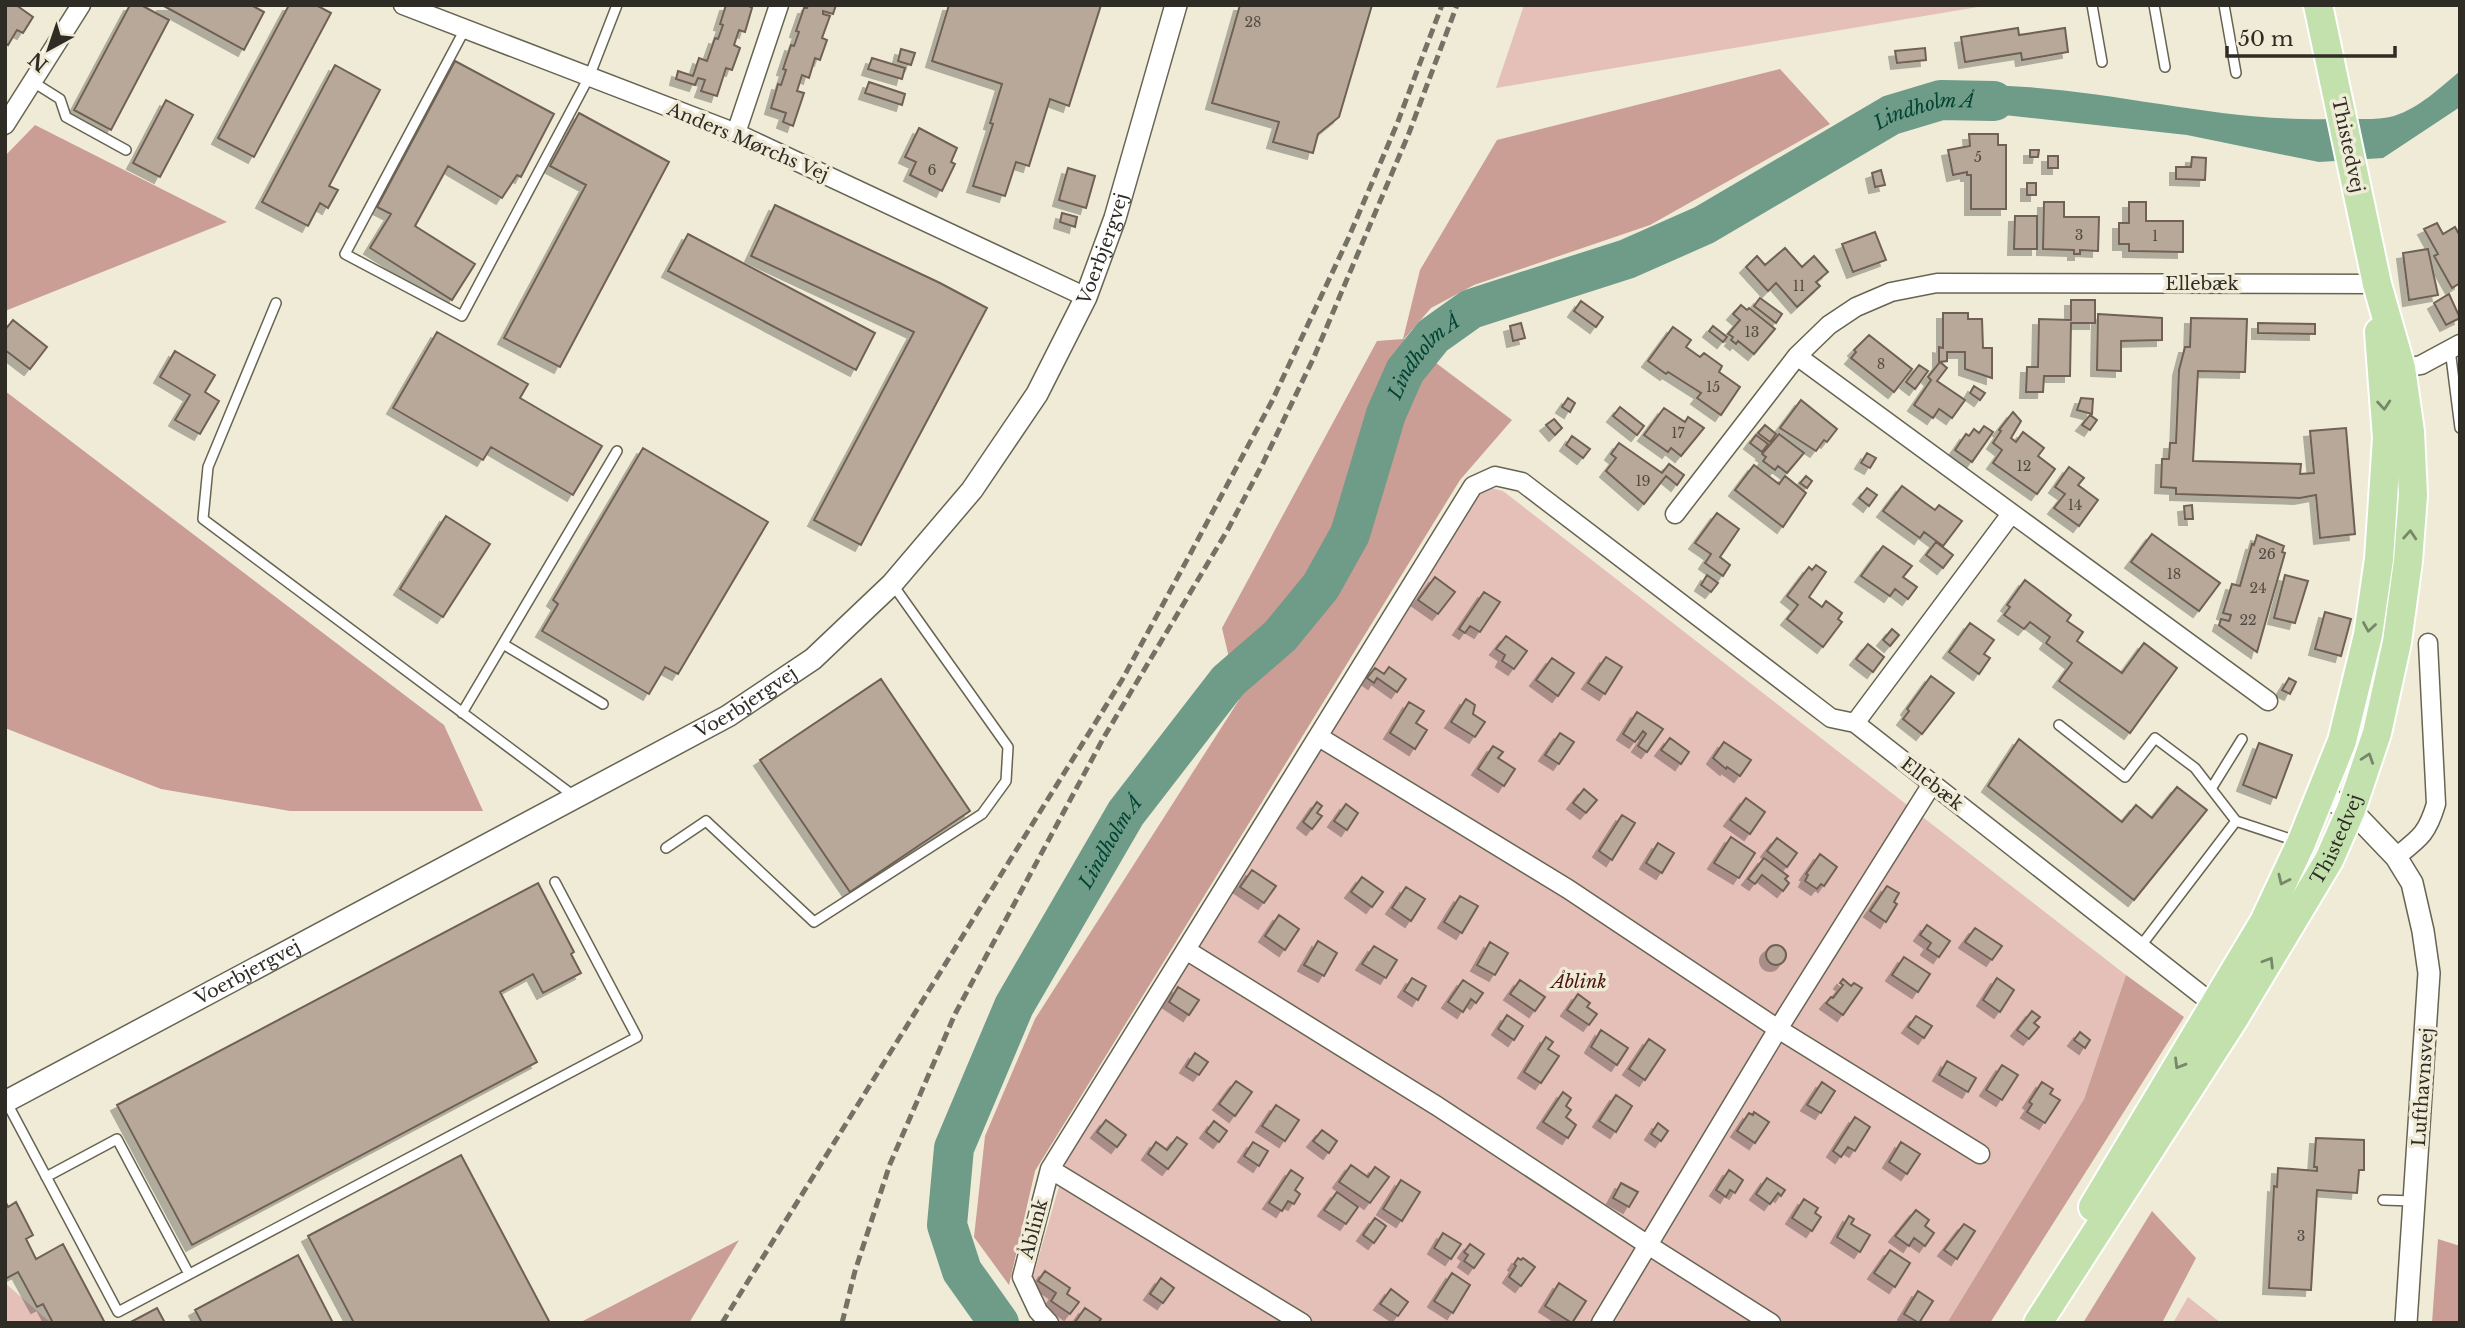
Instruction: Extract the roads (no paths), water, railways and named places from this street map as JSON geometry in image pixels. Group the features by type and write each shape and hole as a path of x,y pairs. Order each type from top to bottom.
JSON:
{"main road":[{"name":"Thistedvej","path":"2026,1323 2132,1139 2224,1013 2329,860 2351,810 2377,733 2397,642 2408,562 2413,495 2410,432 2391,370 2377,284 2318,5"},
{"name":"Thistedvej","path":"2038,1323 2224,1013 2301,843 2349,718 2368,635 2379,559 2391,370"}],"street":[{"path":"5,125 81,5"},
{"name":"Anders Mørchs Vej","path":"403,5 736,133 1086,297"},
{"path":"736,133 779,5"},
{"name":"Voerbjergvej","path":"6,1101 728,716 813,659 892,584 972,490 1030,405 1086,297 1115,218 1176,5"},
{"name":"Ellebæk","path":"1675,514 1797,356 1829,325 1856,307 1891,292 1937,283 2377,284"},
{"path":"2391,370 2421,365 2455,347"},
{"path":"1797,356 2268,701"},
{"name":"Åblink","path":"1049,1323 1038,1311 1022,1277 1050,1169 1473,486 1495,476 1522,482 1831,718 1855,723"},
{"path":"1855,723 2011,514"},
{"path":"2396,857 2425,832 2437,804 2428,643"},
{"name":"Ellebæk","path":"1855,723 2224,1013"},
{"path":"1319,737 1568,889 1778,1029 1980,1154"},
{"path":"1601,1323 1778,1029 1932,784"},
{"name":"Lufthavnsvej","path":"2320,795 2351,810 2396,857 2412,883 2423,932 2429,973 2406,1323"},
{"path":"1186,950 1437,1106 1771,1323"},
{"path":"1050,1169 1302,1323"}],"lane":[{"path":"465,29 345,254 462,316 589,77 617,5"},
{"path":"2092,5 2102,62"},
{"path":"2154,5 2165,67"},
{"path":"2224,5 2236,73"},
{"path":"33,82 60,99 66,117 126,150"},
{"path":"276,303 208,467 203,519 575,797"},
{"path":"2455,347 2460,428"},
{"path":"462,713 617,451"},
{"path":"666,848 706,821 814,922 982,814 1006,781 1008,747 892,584"},
{"path":"503,644 603,704"},
{"path":"2059,725 2125,777 2155,737 2194,768 2236,821 2301,843"},
{"path":"2211,789 2242,739"},
{"path":"2140,947 2236,821"},
{"path":"6,1101 118,1312 637,1037 555,882"},
{"path":"46,1177 117,1139 189,1274"},
{"path":"2383,1200 2415,1201"}],"waterway":[{"name":"Lindholm Å","path":"999,1323 962,1271 947,1225 954,1148 1014,1006 1126,813 1228,681 1280,636 1321,586 1350,534 1386,414 1405,371 1433,336 1471,309 1627,259 1704,225 1891,115 1941,100 1994,101"}],"railway":[{"path":"722,1323 1122,680 1272,401 1348,239 1397,124 1442,5"},
{"path":"842,1323 855,1271 890,1164 955,1014 1104,737 1227,531 1263,463 1314,357 1409,133 1457,5"}]}
